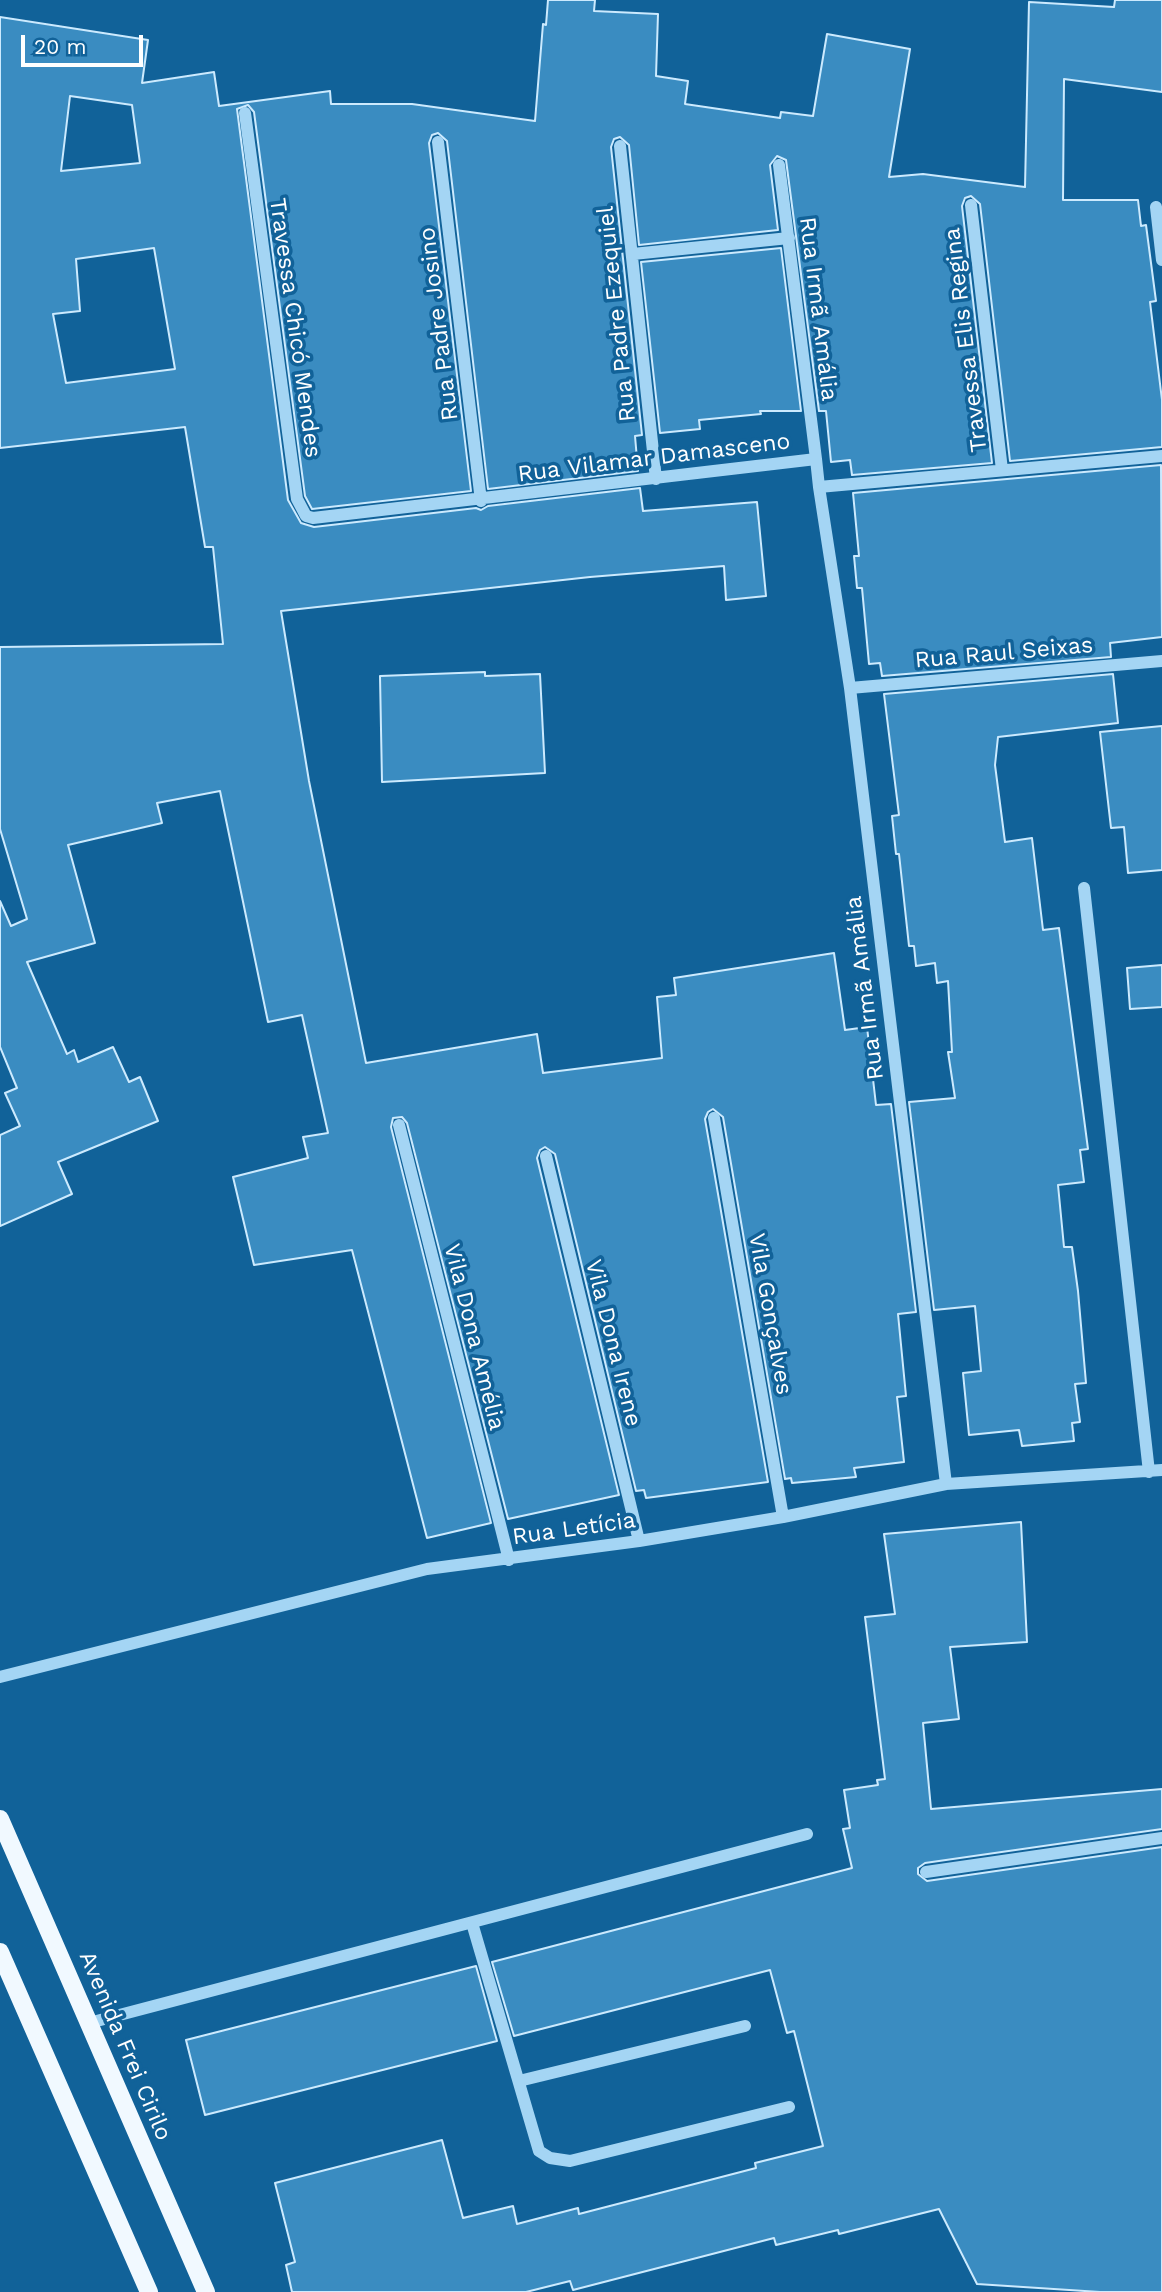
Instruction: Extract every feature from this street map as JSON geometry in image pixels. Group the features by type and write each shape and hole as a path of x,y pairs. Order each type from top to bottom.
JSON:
{"main road":[{"name":"Avenida Frei Cirilo","path":"0,1819 206,2292"},
{"path":"0,1952 149,2292"}],"street":[{"name":"Travessa Chicó Mendes","path":"245,113 297,499 306,516 336,516"},
{"name":"Rua Padre Josino","path":"438,142 481,501"},
{"name":"Rua Padre Ezequiel","path":"620,146 656,479"},
{"name":"Rua Irmã Amália","path":"779,165 816,459"},
{"name":"Travessa Elis Regina","path":"971,205 1002,470"},
{"path":"1156,207 1162,260"},
{"path":"633,254 789,238"},
{"path":"820,487 1162,456"},
{"name":"Rua Vilamar Damasceno","path":"336,516 481,501 816,459 820,487"},
{"name":"Rua Irmã Amália","path":"820,487 850,688 946,1484"},
{"name":"Rua Raul Seixas","path":"850,688 1162,661"},
{"path":"1084,888 1155,1471"},
{"name":"Vila Gonçalves","path":"715,1118 783,1517"},
{"name":"Vila Dona Amélia","path":"399,1125 509,1560"},
{"name":"Vila Dona Irene","path":"546,1156 639,1541"},
{"name":"Rua Letícia","path":"0,1677 427,1569 639,1541 783,1517 946,1484 1155,1471"},
{"path":"89,2023 807,1834"},
{"path":"926,1872 1162,1838"},
{"path":"472,1923 538,2151 550,2158 570,2161 789,2107"},
{"path":"519,2081 745,2026"}],"building":[{"path":"548,0 595,0 594,11 658,14 656,76 688,81 685,104 780,118 781,112 813,116 827,34 910,49 889,177 923,174 1025,187 1029,2 1114,7 1115,0 1162,0 1162,92 1064,79 1063,200 1138,200 1141,226 1146,225 1156,301 1150,302 1162,400 1162,447 1010,461 980,204 971,196 965,198 962,206 992,463 852,475 850,460 831,462 826,411 819,411 786,160 777,156 770,165 778,230 639,245 629,145 620,137 614,139 611,147 642,435 635,436 638,471 488,489 447,141 438,133 432,135 429,143 471,491 312,509 305,496 254,112 248,105 237,109 288,500 301,523 314,527 476,508 481,510 488,506 640,488 643,511 757,502 766,596 726,600 724,566 590,577 281,611 309,781 366,1063 537,1034 543,1073 662,1058 657,997 676,995 674,978 834,953 845,1030 867,1027 876,1105 891,1104 916,1312 898,1314 906,1396 897,1397 904,1462 854,1468 856,1477 792,1483 791,1478 785,1479 723,1117 713,1109 705,1119 768,1482 646,1498 644,1490 636,1491 555,1154 545,1147 540,1150 537,1158 619,1495 508,1519 407,1123 402,1117 393,1118 391,1127 491,1523 427,1538 352,1250 254,1265 233,1177 308,1158 303,1137 328,1133 302,1015 268,1022 220,791 157,803 162,823 68,845 95,943 27,962 67,1054 74,1050 78,1062 113,1047 129,1082 140,1077 158,1121 58,1162 72,1194 0,1226 0,1135 20,1126 5,1093 17,1088 0,1047 0,901 11,926 27,919 0,829 0,647 223,644 213,547 205,547 185,427 0,448 0,17 148,40 142,83 214,72 219,106 330,91 331,104 412,104 535,121 543,24 546,25","holes":["70,96 132,105 140,163 61,171","154,248 175,369 66,383 53,314 80,311 76,259"]},
{"path":"781,248 801,411 760,411 761,414 699,420 700,429 660,433 641,262"},
{"path":"1161,465 1162,637 1110,643 1111,657 882,676 880,663 869,664 862,588 857,588 854,556 859,556 853,493"},
{"path":"485,672 485,676 540,674 545,773 382,782 380,676"},
{"path":"1113,674 1118,723 998,737 995,765 1005,842 1032,838 1043,930 1059,928 1088,1149 1080,1150 1084,1182 1058,1185 1064,1247 1072,1247 1078,1291 1086,1383 1075,1384 1080,1422 1072,1423 1074,1441 1022,1446 1019,1430 969,1435 963,1373 981,1371 975,1306 934,1310 909,1102 955,1098 948,1052 952,1052 948,981 937,983 935,963 916,966 914,946 909,946 892,816 899,815 884,694"},
{"path":"1162,726 1162,870 1128,873 1124,827 1111,828 1100,732"},
{"path":"1162,965 1162,1007 1130,1009 1127,968"},
{"path":"1021,1522 1027,1642 950,1647 959,1719 923,1723 931,1809 1162,1789 1162,1829 925,1863 918,1868 918,1874 927,1881 1162,1847 1162,2292 1100,2292 977,2284 939,2209 839,2234 838,2230 776,2245 774,2238 573,2290 570,2281 526,2292 292,2292 286,2265 295,2262 275,2183 442,2140 463,2218 513,2206 517,2224 578,2208 579,2214 756,2168 755,2163 823,2146 794,2031 787,2033 770,1970 514,2036 492,1962 852,1868 843,1829 850,1828 844,1790 878,1785 877,1780 885,1779 865,1617 895,1614 884,1534"},
{"path":"476,1966 497,2041 205,2115 186,2040"}]}
